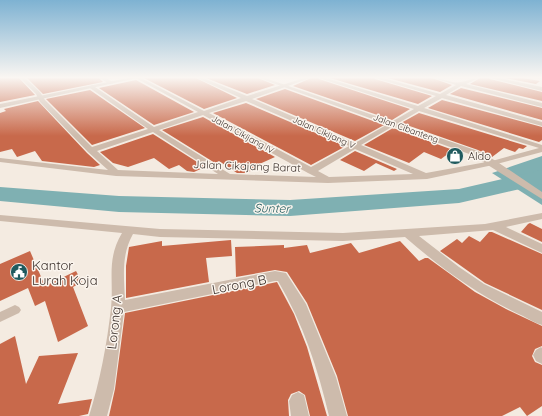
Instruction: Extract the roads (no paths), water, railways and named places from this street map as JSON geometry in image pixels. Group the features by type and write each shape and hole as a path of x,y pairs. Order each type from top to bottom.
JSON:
{"street":[{"path":"107,97 153,129 227,176"},
{"name":"Jalan Cikijang IV","path":"176,97 328,180"},
{"name":"Jalan Cibanteng","path":"317,97 469,151 495,165 542,196"},
{"path":"386,97 542,147"},
{"path":"311,171 354,145 440,97"},
{"path":"448,97 542,124"},
{"path":"513,97 542,105"},
{"path":"0,106 40,98 116,173"},
{"path":"91,150 246,98"},
{"name":"Jalan Cikijang V","path":"246,98 427,176"},
{"name":"Jalan Cikajang Barat","path":"0,159 116,173 328,180 427,176 495,165 542,150"},
{"path":"2,220 130,229 160,233 343,237 485,228 542,216"},
{"path":"494,226 542,249"},
{"name":"Lorong A","path":"98,416 106,388 118,307 118,256 122,242 130,229"},
{"path":"408,233 458,274 506,302 542,319"},
{"name":"Lorong B","path":"118,307 275,276 282,277 299,304 328,377 338,416"}],"lane":[{"path":"0,317 15,310"}],"water":[{"path":"542,156 542,205 492,173"}],"waterway":[{"name":"Sunter","path":"0,194 119,204 290,208 459,196 542,177"}],"place":[{"name":"Aldo","path":"455,156"},
{"name":"Kantor Lurah Koja","path":"19,272"}]}
